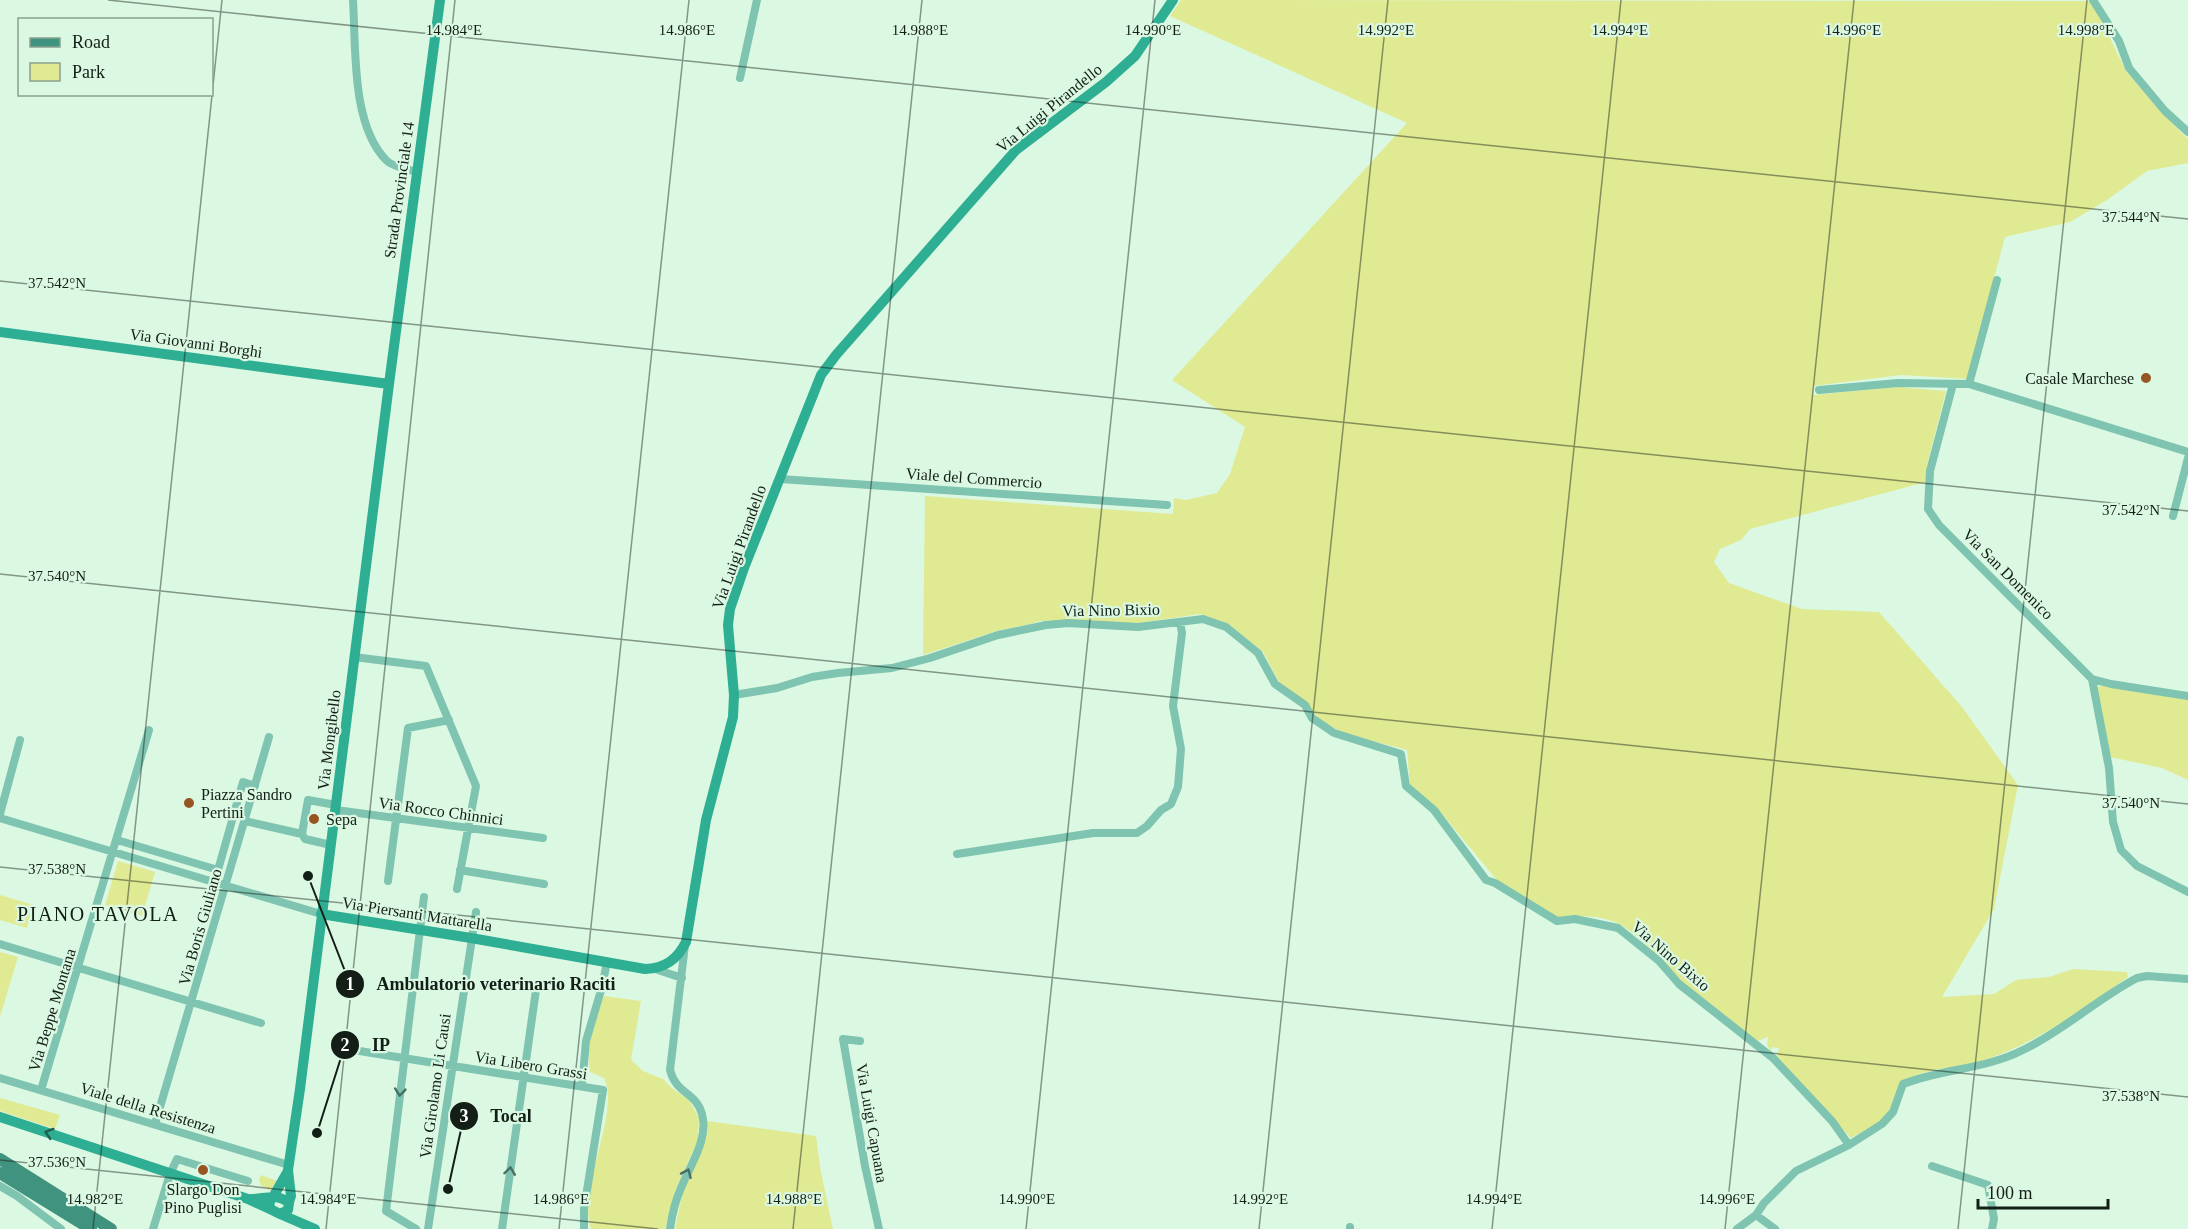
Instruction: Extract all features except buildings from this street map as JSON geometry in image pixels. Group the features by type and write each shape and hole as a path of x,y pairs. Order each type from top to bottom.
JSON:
{"main road":[{"path":"0,1159 111,1229"},
{"path":"0,1173 86,1227"}],"street":[{"path":"353,0 358,86 371,141 388,163 417,172"},
{"name":"Strada Provinciale 14","path":"388,384 440,0"},
{"path":"740,78 757,0"},
{"name":"Via Luigi Pirandello","path":"670,1229 680,1191 704,1132 702,1111 698,1103 673,1082 670,1070 686,942 706,820 731,727 734,695 729,631 730,609 744,568 821,375 1016,150 1106,82 1135,56 1173,0"},
{"path":"2093,0 2120,41 2129,68 2165,111 2188,132"},
{"path":"1969,384 1997,280"},
{"name":"Via Giovanni Borghi","path":"0,332 388,384"},
{"path":"1819,390 1898,383 1969,384 2188,452"},
{"name":"Via Mongibello","path":"289,1168 388,384"},
{"name":"Via San Domenico","path":"1953,384 1929,471 1928,509 1940,525 2092,679"},
{"path":"2173,516 2188,458"},
{"name":"Viale del Commercio","path":"780,479 1167,505"},
{"name":"Via Nino Bixio","path":"734,695 777,688 838,672 900,666 998,635 1046,625 1068,623 1125,627 1203,619 1226,627 1258,653 1275,684 1305,705 1312,718 1334,734 1401,754 1406,786 1434,810 1486,880 1495,883 1557,921 1575,919 1618,928 1659,961 1679,984 1773,1058 1832,1121 1849,1145"},
{"path":"957,854 1093,833 1137,833 1147,826 1161,810 1171,804 1178,787 1181,749 1173,706 1182,633 1180,622"},
{"path":"354,657 426,666 476,786 457,889"},
{"path":"2188,696 2092,679 2109,768 2113,822 2121,850 2137,866 2188,892"},
{"path":"388,881 408,728 449,720"},
{"name":"Via Beppe Montana","path":"41,1090 80,967 149,730"},
{"name":"Via Boris Giuliano","path":"155,1124 270,737"},
{"path":"0,816 20,740"},
{"path":"117,840 218,870 243,782 255,786"},
{"name":"Via Rocco Chinnici","path":"302,834 308,800 336,808 397,819 543,838"},
{"name":"Via Piersanti Mattarella","path":"0,816 321,914 654,969"},
{"path":"245,821 302,834 305,839 331,845"},
{"path":"460,870 544,884"},
{"path":"416,1229 386,1211 424,897"},
{"name":"Via Girolamo Li Causi","path":"428,1229 476,912"},
{"path":"654,969 675,959 686,942"},
{"path":"0,944 261,1023"},
{"path":"582,1086 586,1041 603,987 607,962"},
{"path":"654,969 682,978"},
{"path":"1737,1229 1756,1215 1764,1203 1796,1171 1849,1145 1882,1124 1893,1112 1903,1084 2023,1051 2137,978 2147,976 2188,979"},
{"path":"502,1229 536,990"},
{"name":"Via Luigi Capuana","path":"860,1041 843,1039 865,1166 879,1229"},
{"name":"Via Libero Grassi","path":"347,1049 603,1090 584,1209 584,1229"},
{"name":"Viale della Resistenza","path":"0,1078 155,1124 289,1168"},
{"path":"0,1116 248,1199 317,1229"},
{"path":"153,1229 174,1161 177,1159 248,1181"},
{"path":"1932,1166 1988,1185 1994,1219 1992,1229"},
{"path":"289,1168 291,1196 287,1212 276,1212 269,1206 289,1168"},
{"path":"0,1186 61,1229"},
{"path":"248,1199 278,1196 317,1229"},
{"path":"1756,1215 1775,1229"}],"green space":[{"path":"1181,0 2092,1 2126,71 2188,139 2188,163 2147,171 2107,200 2070,222 2005,237 1967,379 1901,375 1813,386 1813,395 1896,387 1946,391 1927,465 1926,482 1750,529 1741,540 1720,549 1714,562 1729,583 1802,609 1879,612 1962,707 2018,785 1994,909 1942,997 1994,994 2016,980 2049,977 2073,969 2127,972 2128,977 2076,1013 2020,1046 1981,1061 1923,1073 1905,1080 1901,1083 1885,1116 1851,1138 1777,1058 1779,1048 1772,1047 1771,1051 1767,1045 1768,1037 1757,1041 1688,990 1629,930 1614,922 1598,918 1581,916 1557,918 1496,879 1437,808 1410,786 1407,750 1345,734 1318,719 1308,704 1280,684 1263,652 1231,626 1200,614 1125,625 1081,620 1040,621 1000,630 923,655 925,496 1173,514 1174,498 1186,500 1217,493 1230,474 1245,427 1172,380 1407,123 1170,16"},
{"path":"2102,685 2188,699 2188,780 2162,768 2110,757 2096,688"},
{"path":"118,861 155,872 142,916 105,905"},
{"path":"0,895 34,905 27,928 0,920"},
{"path":"0,952 18,957 0,1017"},
{"path":"604,996 641,1001 631,1060 643,1071 663,1079 689,1100 699,1118 698,1140 675,1191 665,1229 591,1229 588,1212 590,1192 604,1130 608,1093 604,1078 590,1072 589,1053 594,1024"},
{"path":"0,1098 60,1115 55,1129 0,1111"},
{"path":"707,1121 816,1136 833,1229 675,1229 682,1194 706,1139"},
{"path":"261,1175 277,1181 269,1191 261,1186 259,1179"}],"place":[{"name":"Casale Marchese","path":"2146,378"},
{"name":"Piazza Sandro Pertini","path":"189,803"},
{"name":"Sepa","path":"314,819"},
{"name":"Ambulatorio veterinario Raciti","path":"308,876"},
{"name":"IP","path":"317,1133"},
{"name":"Slargo Don Pino Puglisi","path":"203,1170"},
{"name":"Tocal","path":"448,1189"}],"district":[{"name":"PIANO TAVOLA","path":"98,914"}]}
